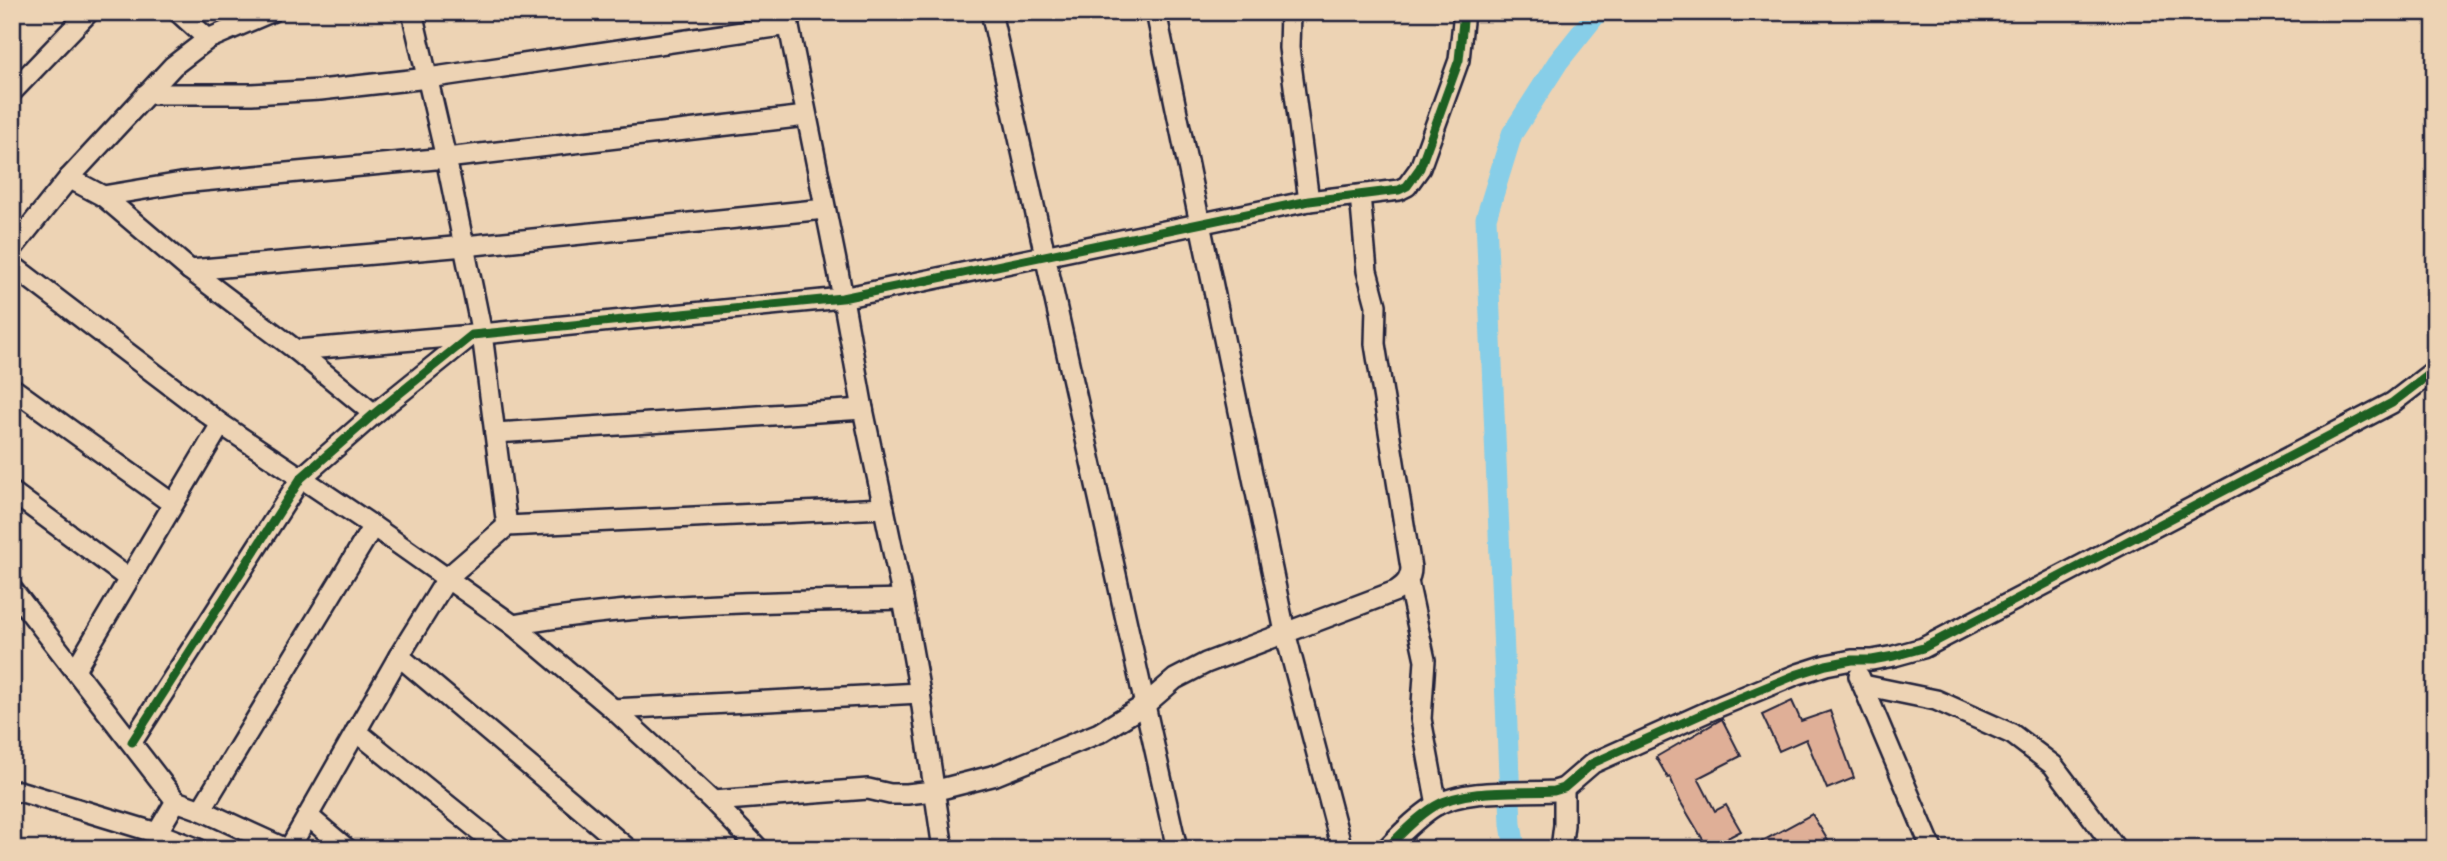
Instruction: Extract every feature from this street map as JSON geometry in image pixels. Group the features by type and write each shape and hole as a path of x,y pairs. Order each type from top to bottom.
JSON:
{"street":[{"path":"12,92 89,12"},
{"path":"178,12 208,39"},
{"path":"12,249 69,178 173,66 208,39 271,12"},
{"path":"412,12 465,246 507,526"},
{"path":"991,12 1177,849"},
{"path":"1156,12 1285,632 1342,849"},
{"path":"1290,12 1289,48 1309,201"},
{"path":"296,350 477,335 842,298 1309,201 1399,190 1407,186 1420,168 1459,60 1464,12"},
{"path":"146,93 290,93 428,78 787,19 903,599 943,849"},
{"path":"103,196 181,183 446,158 807,116"},
{"path":"69,178 103,196 190,270 296,350 374,414"},
{"path":"1360,195 1367,271 1376,305 1375,344 1411,568 1408,580 1425,660 1421,719 1437,804"},
{"path":"190,270 465,246 825,209"},
{"path":"12,265 221,424 448,577 513,625 613,709 713,801 748,845"},
{"path":"132,741 301,478 374,414 477,335"},
{"path":"1386,849 1437,804 1457,797 1479,794 1559,790 1593,763 1798,674 1826,665 1852,660 1872,660 1923,648 2392,403 2435,370"},
{"path":"12,388 173,504"},
{"path":"495,433 863,409"},
{"path":"75,670 221,424"},
{"path":"12,492 128,578"},
{"path":"12,590 132,741 176,802 201,810 288,849 399,656 448,577 507,526 884,508"},
{"path":"201,810 373,526"},
{"path":"713,801 868,789 890,794 933,791 996,775 1099,733 1146,704 1165,686 1184,674 1229,653 1396,592 1408,580"},
{"path":"513,625 579,614 712,605 903,599"},
{"path":"399,656 628,849"},
{"path":"1852,660 1931,849"},
{"path":"1863,685 1936,700 2012,734 2053,765 2116,849"},
{"path":"613,709 920,692"},
{"path":"356,731 502,849"},
{"path":"15,789 157,833 198,849"},
{"path":"1559,790 1564,825 1561,849"},
{"path":"157,833 176,802"},
{"path":"308,816 347,849"}],"building":[{"path":"1792,701 1801,721 1830,711 1854,778 1827,789 1806,739 1779,751 1762,715"},
{"path":"1722,719 1741,756 1698,778 1715,811 1726,805 1741,831 1708,848 1680,801 1670,777 1668,778 1656,757"},
{"path":"1812,814 1833,849 1748,849"}],"waterway":[{"path":"1515,849 1511,824 1486,218 1512,134 1558,62 1598,12"}],"cycle path":[{"path":"132,742 301,478 374,414 472,335 842,298 1309,201 1399,190 1407,186 1420,168 1459,60 1464,12"},
{"path":"1386,849 1422,815 1447,800 1477,794 1554,791 1564,788 1593,763 1798,674 1826,665 1852,660 1872,660 1923,648 2392,403 2435,370"}]}
